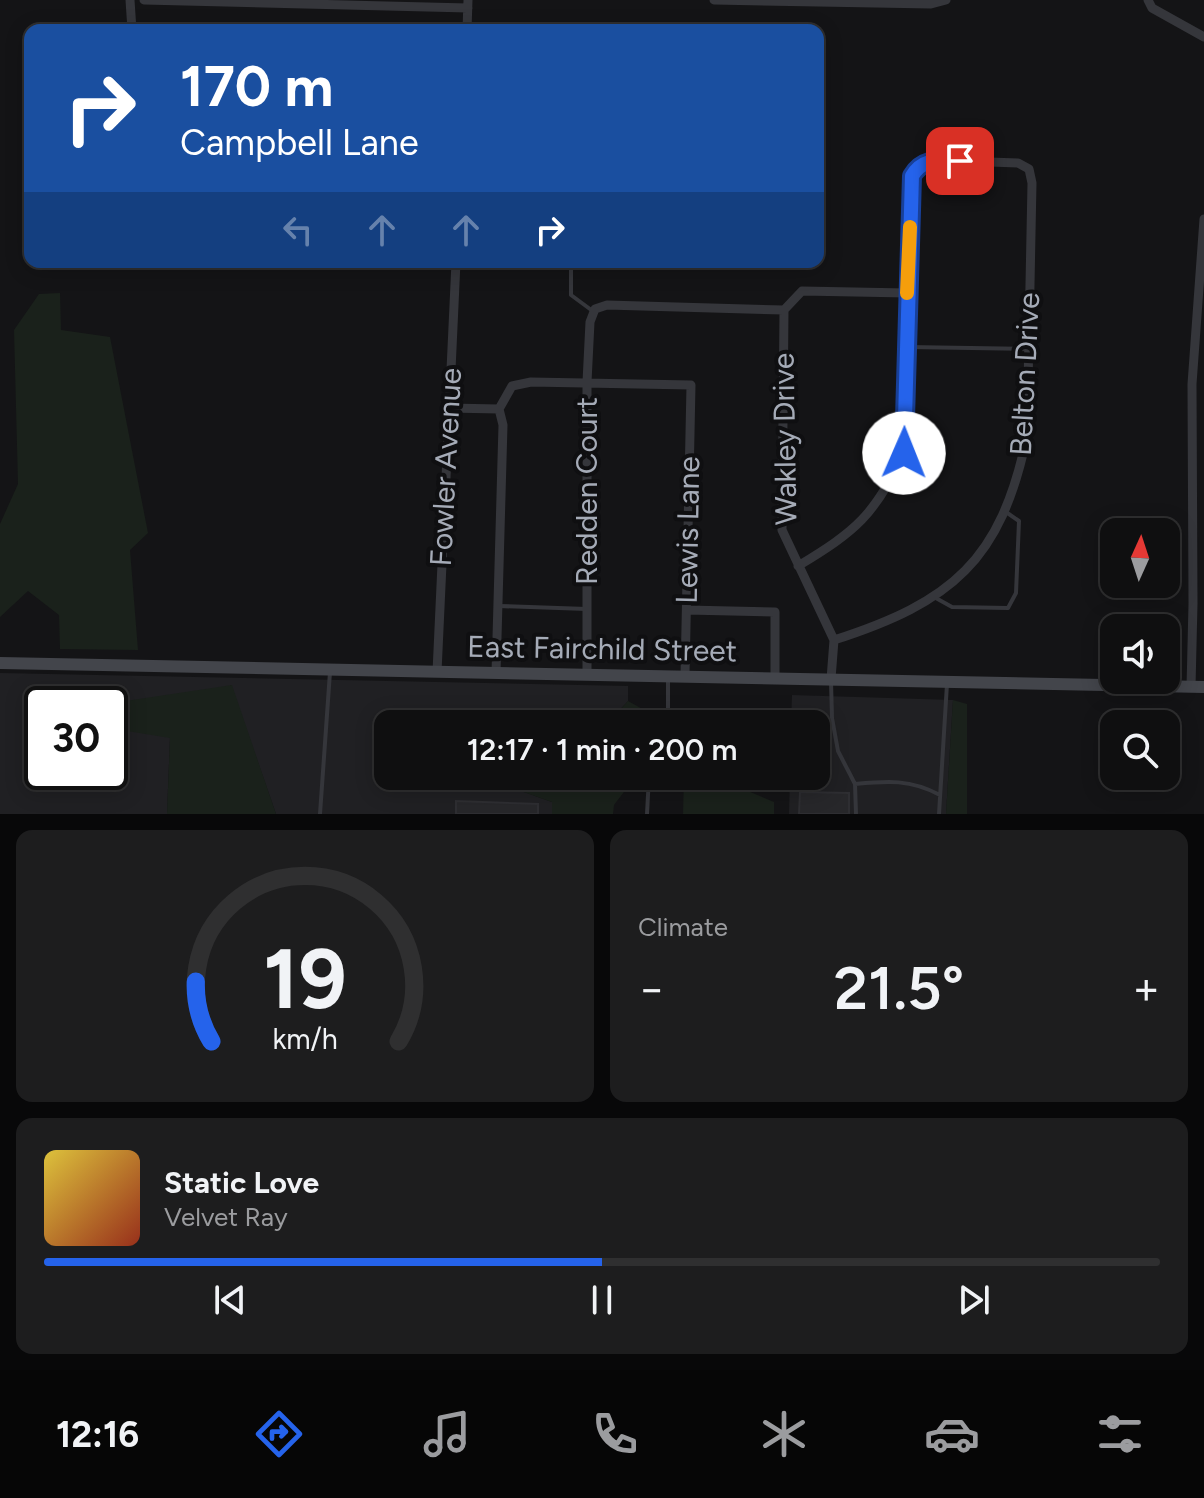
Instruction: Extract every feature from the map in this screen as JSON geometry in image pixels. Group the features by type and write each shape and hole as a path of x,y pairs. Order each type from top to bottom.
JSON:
{"street":[{"path":"130,0 132,24"},
{"path":"144,0 468,4 467,24"},
{"path":"714,0 931,4 946,0"},
{"path":"1148,0 1152,8 1204,37"},
{"name":"Belton Drive","path":"834,640 902,616 946,589 979,556 1005,511 1020,471 1027,436 1032,183 1029,169 1018,163 932,160 918,166 912,176 907,293"},
{"path":"1197,687 1193,604 1192,384 1204,219"},
{"name":"Fowler Avenue","path":"437,672 456,268"},
{"name":"Wakley Drive","path":"834,640 782,530 784,310 802,291 907,293"},
{"path":"798,566 843,538 867,515 887,488 904,453 907,293"},
{"path":"594,311 607,305 784,310"},
{"name":"Redden Court","path":"587,674 587,382 590,322 594,311"},
{"path":"496,673 503,425 499,409 512,386 531,382 587,382"},
{"name":"Lewis Lane","path":"587,382 691,385 685,675"},
{"path":"449,408 499,409"},
{"path":"687,610 775,612 775,678"},
{"path":"831,679 834,640"},
{"name":"East Fairchild Street","path":"0,663 1197,687"}],"lane":[{"path":"571,268 571,295 594,311"},
{"path":"906,347 1029,349"},
{"path":"934,597 952,607 1008,608 1016,593 1019,521 1005,511"},
{"path":"497,606 588,609"},
{"path":"320,814 330,669"},
{"path":"668,710 669,675"},
{"path":"831,679 832,718 838,751 855,784 856,814"},
{"path":"939,814 948,681"},
{"path":"855,784 884,781 914,783 940,795"},
{"path":"647,814 648,790"}],"shaded area":[{"path":"60,293 61,330 110,337 148,533 130,550 138,650 60,649 59,615 28,591 0,617 0,524 18,484 14,330 39,294"},
{"path":"0,673 628,686 628,701 620,710 374,710 374,790 519,790 552,802 552,814 276,814 231,685 170,738 167,814 0,814"},
{"path":"232,685 276,814 167,814 170,738 128,731 128,701"},
{"path":"792,695 953,700 946,814 789,814 790,790 830,790 830,710 791,710"},
{"path":"953,700 967,704 967,814 946,814"},
{"path":"628,701 644,710 620,710"},
{"path":"518,790 625,790 614,805 613,814 552,814 552,802"},
{"path":"684,790 745,790 774,802 774,814 683,814"}],"building":[{"path":"800,792 849,793 849,814 799,814"},
{"path":"456,801 538,804 538,814 456,814"}],"slow traffic":[{"path":"907,293 910,227"}],"route":[{"path":"904,453 912,176 918,166 932,160 960,161"}]}
